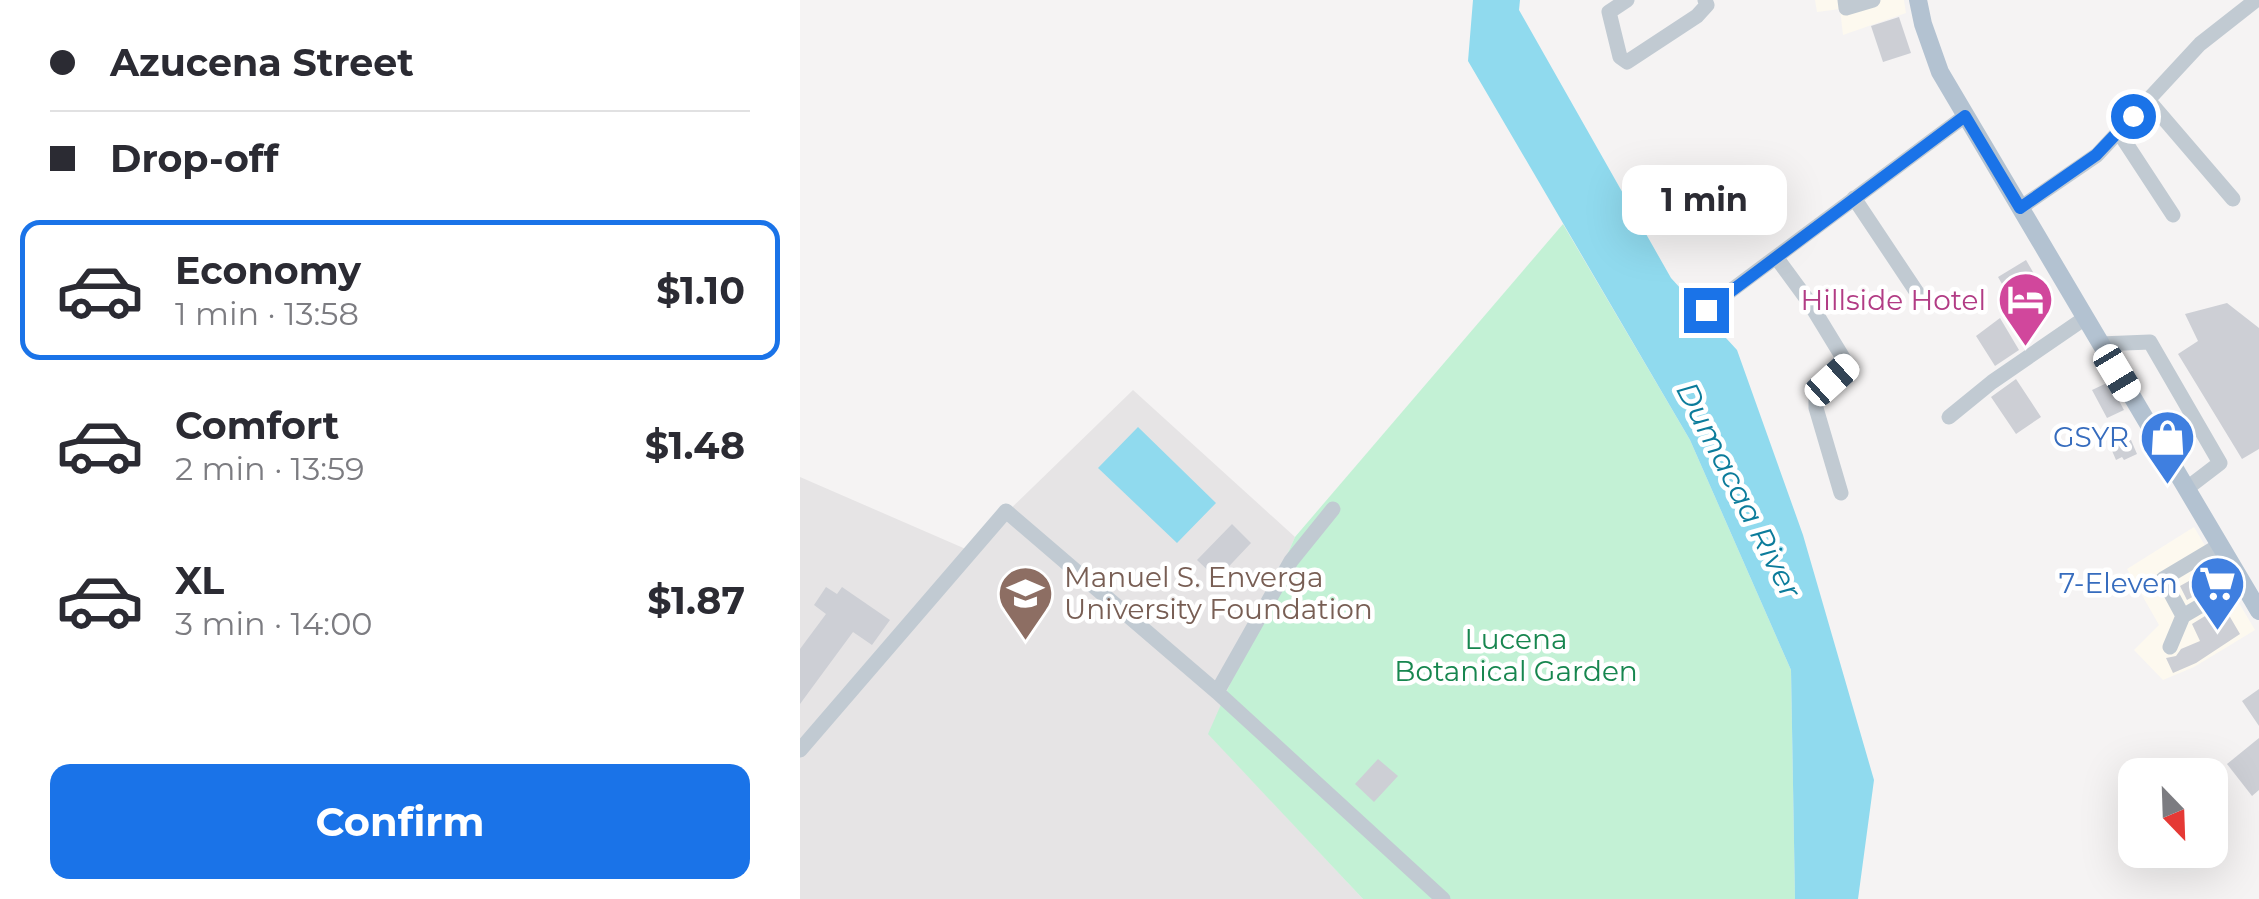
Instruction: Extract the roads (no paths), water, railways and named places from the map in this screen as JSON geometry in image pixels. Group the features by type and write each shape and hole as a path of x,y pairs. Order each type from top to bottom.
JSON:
{"main road":[{"path":"1918,0 1940,72 2259,610"}],"street":[{"path":"1627,0 1609,12 1620,58 1626,62 1697,16 1707,5 1705,0"},
{"path":"1844,0 1846,8 1873,0"},
{"path":"2020,208 2096,155 2200,44 2256,0"},
{"path":"2148,100 2232,199"},
{"path":"1706,310 1965,116"},
{"path":"2118,131 2173,216"},
{"path":"1854,198 1920,297"},
{"path":"1776,257 1848,366 1816,395 1816,408 1841,493"},
{"path":"1949,417 2085,318"},
{"path":"2100,344 2150,342 2220,463 2186,489"},
{"path":"1216,692 1292,560 1333,509"},
{"path":"800,750 1006,512 1216,692 1443,899"},
{"path":"2184,616 2163,578 2220,546"},
{"path":"2170,647 2184,616 2242,582"}],"water":[{"name":"Dumacaa River","path":"1473,0 1520,0 1519,10 1671,278 1737,350 1803,535 1874,780 1858,899 1795,899 1791,670 1690,440 1468,61"},
{"path":"1138,427 1216,503 1177,543 1098,468"}],"place":[{"name":"Hillside Hotel","path":"2025,349"},
{"name":"GSYR","path":"2168,486"},
{"name":"7-Eleven","path":"2217,632"},
{"name":"Manuel S. Enverga University Foundation","path":"1025,642"}],"park label":[{"name":"Lucena Botanical Garden","path":"1516,655"}]}
